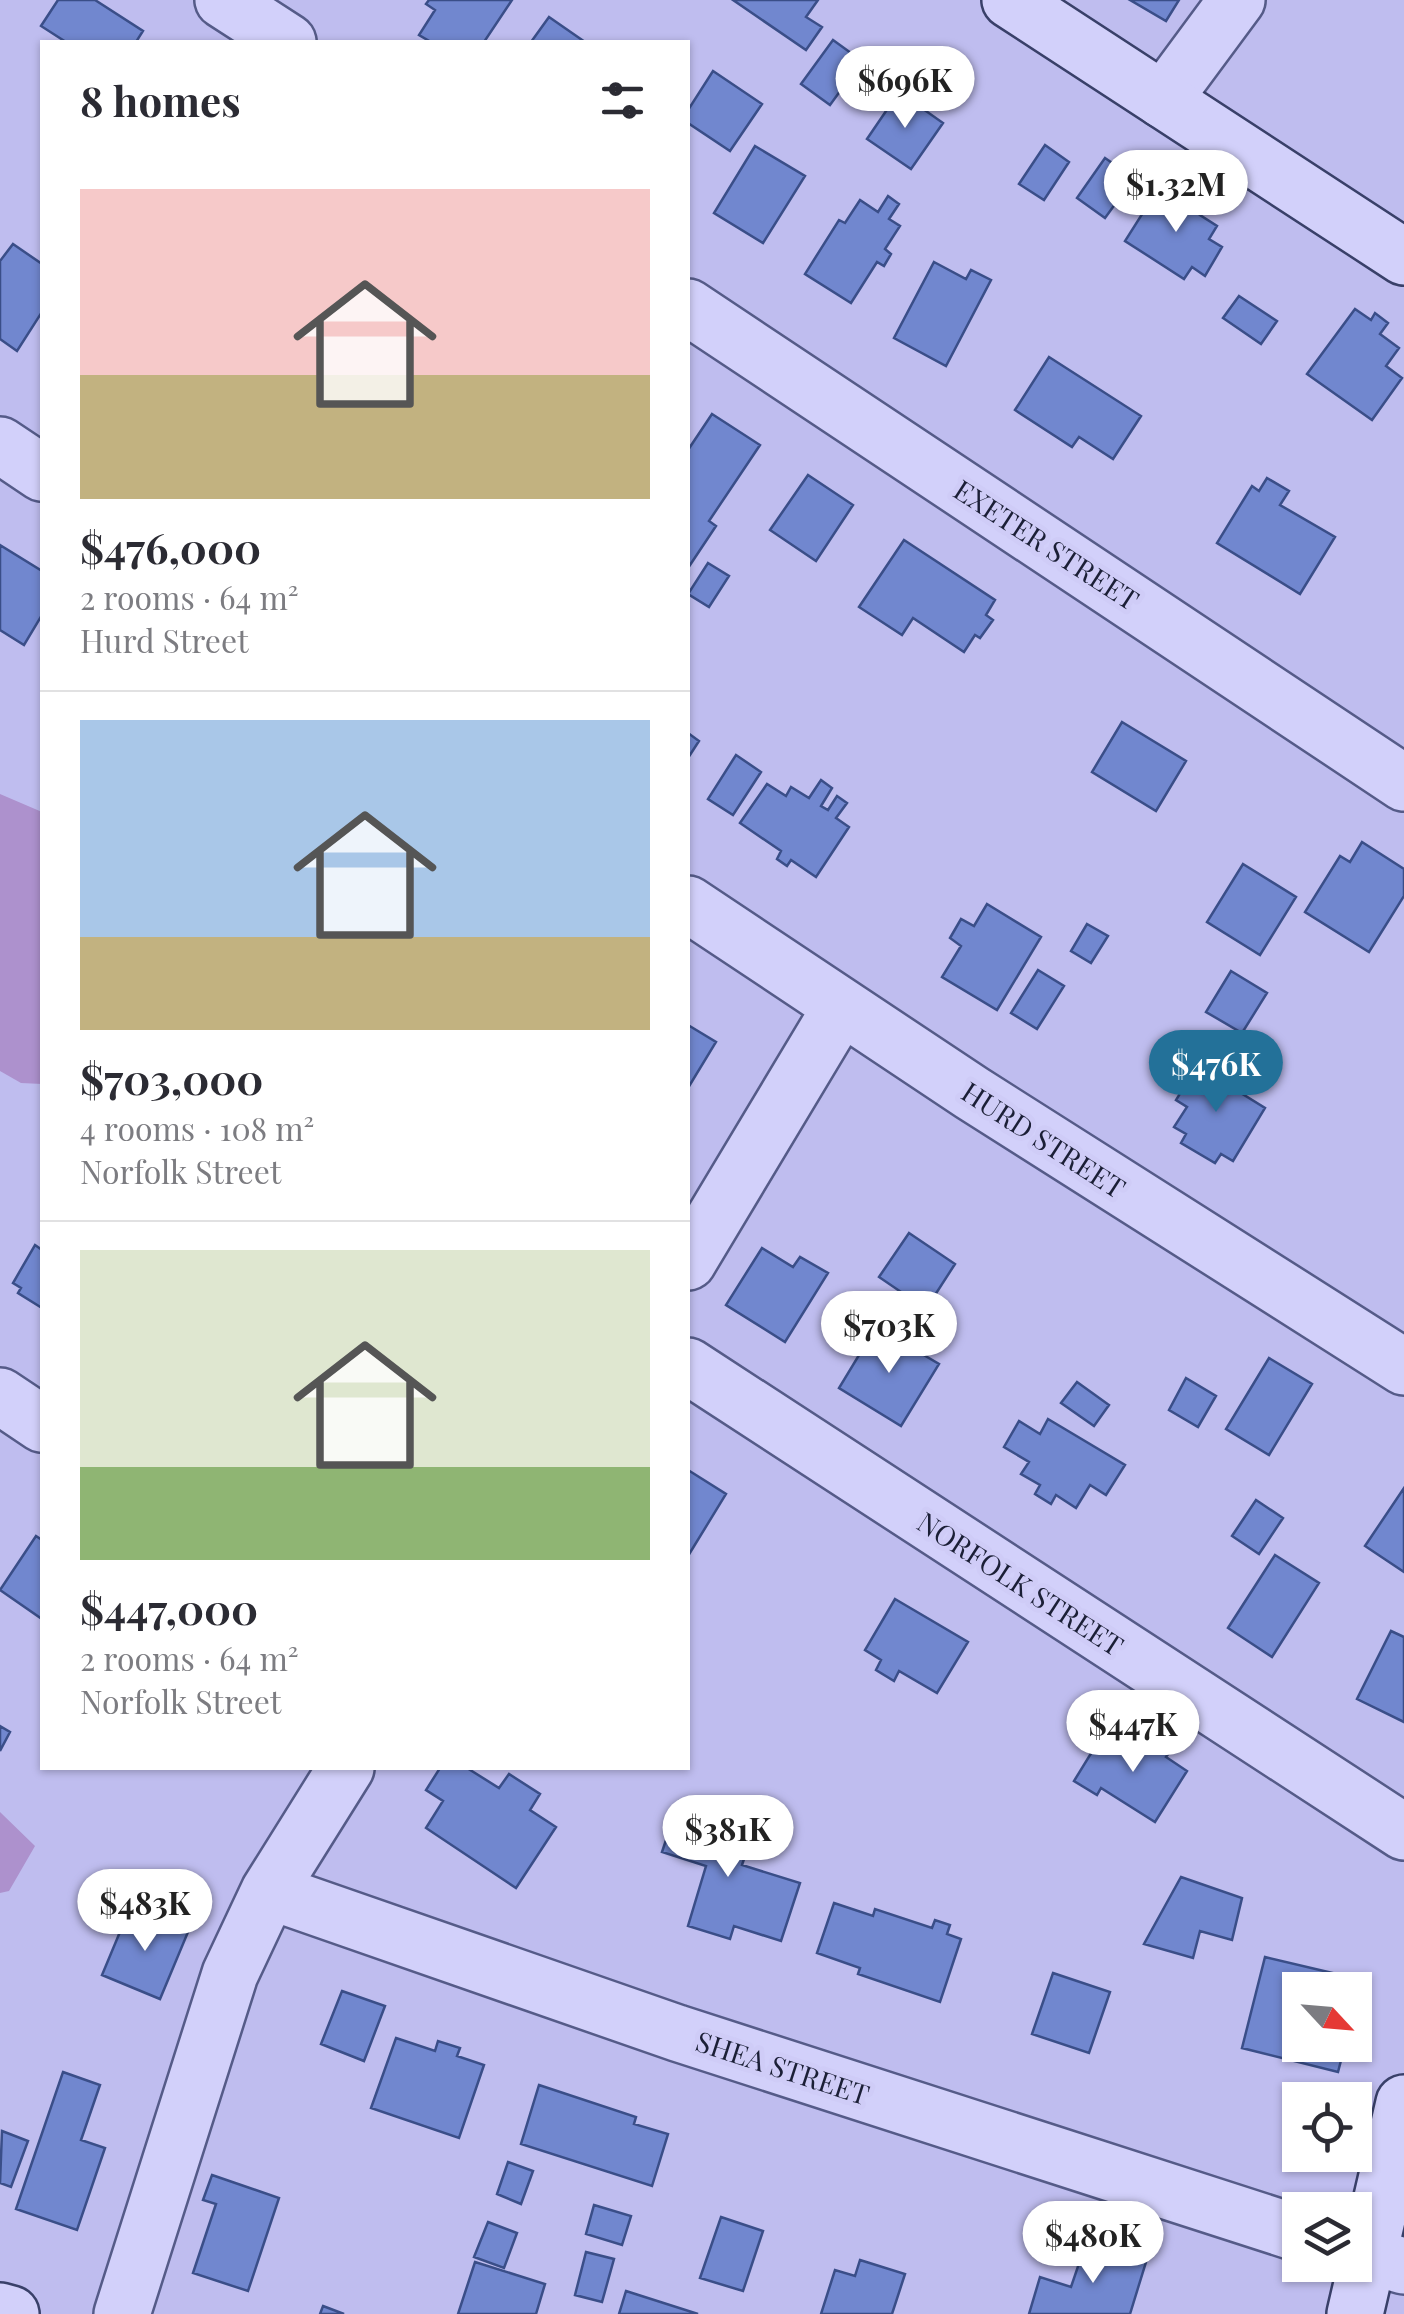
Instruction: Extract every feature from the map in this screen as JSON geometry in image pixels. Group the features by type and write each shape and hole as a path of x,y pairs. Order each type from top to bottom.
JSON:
{"street":[{"path":"224,0 285,40"},
{"path":"1010,0 1404,256"},
{"path":"1163,100 1237,0"},
{"name":"EXETER STREET","path":"690,307 1404,783"},
{"path":"0,445 40,472"},
{"name":"HURD STREET","path":"690,905 1404,1368"},
{"path":"690,1259 842,1007"},
{"name":"NORFOLK STREET","path":"690,1367 1404,1832"},
{"path":"0,1396 40,1423"},
{"path":"122,2314 230,1974 269,1891 345,1770"},
{"name":"SHEA STREET","path":"269,1891 677,2033 1282,2228"},
{"path":"1355,2314 1375,2258 1404,2103"},
{"path":"0,2311 11,2314"}],"shaded area":[{"path":"0,794 40,811 40,1084 21,1083 0,1071"},
{"path":"0,1812 35,1846 9,1891 0,1893"}],"building":[{"path":"58,0 95,0 143,31 137,40 63,40 41,26"},
{"path":"429,0 512,0 485,40 428,40 419,35 435,10 426,4"},
{"path":"733,0 818,0 806,17 822,27 806,50"},
{"path":"1130,0 1179,0 1166,21"},
{"path":"549,17 582,40 532,40"},
{"path":"833,40 862,61 830,105 801,84"},
{"path":"713,71 762,104 730,151 690,124 690,107"},
{"path":"899,92 943,123 911,169 867,139"},
{"path":"1045,145 1069,162 1044,200 1019,184"},
{"path":"755,146 805,176 763,243 714,213"},
{"path":"1105,158 1134,178 1105,218 1077,198"},
{"path":"1158,189 1180,203 1186,194 1205,206 1200,215 1217,226 1209,239 1222,247 1205,276 1192,267 1184,279 1125,241"},
{"path":"888,196 899,204 889,219 900,226 885,249 891,254 884,266 877,262 851,303 805,274 839,220 845,223 860,200 878,212"},
{"path":"13,244 40,263 40,315 17,351 0,339 0,261"},
{"path":"934,262 966,279 971,270 991,280 946,366 894,338"},
{"path":"1239,296 1277,321 1261,344 1223,318"},
{"path":"1355,309 1371,320 1375,313 1388,323 1380,334 1399,348 1386,366 1402,378 1372,420 1307,374"},
{"path":"1049,357 1141,416 1113,459 1079,437 1072,447 1015,410"},
{"path":"712,414 760,445 709,521 716,526 690,565 690,447"},
{"path":"808,475 853,505 816,561 770,530"},
{"path":"1267,478 1289,491 1280,505 1335,537 1300,594 1217,543 1252,486 1259,491"},
{"path":"904,540 995,600 986,615 993,620 980,638 975,635 964,652 913,618 902,635 859,607"},
{"path":"0,545 40,570 40,618 24,645 0,630"},
{"path":"708,563 729,576 709,607 690,595"},
{"path":"1122,722 1186,761 1156,811 1092,772"},
{"path":"690,734 699,741 690,755"},
{"path":"736,755 761,772 733,815 708,799"},
{"path":"821,780 832,788 821,806 828,810 837,796 847,803 836,818 849,827 816,877 791,860 787,866 777,859 781,851 740,823 767,784 786,796 791,787 809,798"},
{"path":"1362,842 1404,869 1404,896 1369,952 1305,912 1340,856 1350,862"},
{"path":"1243,864 1296,897 1260,955 1207,922"},
{"path":"987,904 1041,937 997,1010 942,977 961,946 950,938 961,919 974,926"},
{"path":"1087,924 1108,936 1091,963 1071,951"},
{"path":"1038,970 1064,986 1037,1029 1011,1013"},
{"path":"1231,971 1267,993 1242,1033 1206,1012"},
{"path":"690,1026 716,1042 690,1085"},
{"path":"1197,1066 1228,1085 1236,1073 1248,1081 1241,1093 1265,1108 1233,1161 1221,1154 1215,1163 1181,1143 1186,1134 1174,1127 1187,1107 1176,1100"},
{"path":"909,1233 955,1264 926,1309 879,1277"},
{"path":"35,1245 40,1249 40,1307 18,1293 21,1288 13,1283"},
{"path":"762,1248 793,1267 800,1257 828,1273 785,1342 726,1305"},
{"path":"876,1327 939,1364 901,1426 839,1388"},
{"path":"1269,1358 1312,1384 1269,1455 1226,1429"},
{"path":"1186,1378 1216,1396 1198,1427 1169,1410"},
{"path":"1077,1382 1109,1405 1094,1426 1061,1403"},
{"path":"1048,1419 1125,1465 1106,1495 1090,1485 1076,1508 1056,1495 1051,1504 1035,1494 1040,1485 1021,1474 1029,1462 1004,1447 1019,1421 1040,1434"},
{"path":"690,1471 726,1494 690,1553"},
{"path":"1404,1488 1404,1572 1365,1546"},
{"path":"1256,1500 1283,1518 1259,1554 1232,1536"},
{"path":"36,1536 40,1539 40,1618 0,1590"},
{"path":"1275,1555 1319,1583 1272,1657 1228,1628"},
{"path":"895,1599 968,1642 937,1693 899,1671 894,1681 876,1670 881,1660 865,1650"},
{"path":"1391,1631 1404,1637 1404,1722 1357,1699"},
{"path":"0,1726 10,1732 0,1751"},
{"path":"1127,1733 1149,1747 1154,1739 1171,1750 1166,1757 1187,1771 1155,1822 1101,1788 1097,1795 1074,1781 1098,1742 1114,1752"},
{"path":"439,1770 470,1770 499,1788 509,1774 540,1794 530,1810 556,1827 516,1888 426,1828 443,1801 426,1790"},
{"path":"679,1801 726,1816 715,1850 744,1859 742,1865 800,1883 781,1941 734,1926 730,1939 688,1926 706,1866 662,1852"},
{"path":"1181,1877 1242,1898 1232,1940 1200,1931 1193,1958 1144,1944"},
{"path":"834,1903 873,1916 875,1909 932,1928 935,1920 950,1925 947,1934 961,1939 940,2002 858,1974 860,1968 817,1953"},
{"path":"130,1908 188,1932 160,1999 102,1975"},
{"path":"1265,1957 1328,1972 1282,1972 1282,2058 1242,2048"},
{"path":"1053,1973 1110,1992 1089,2053 1032,2034"},
{"path":"342,1991 385,2006 364,2061 321,2044"},
{"path":"396,2038 435,2051 438,2041 460,2048 457,2056 484,2065 459,2138 371,2108"},
{"path":"1298,2062 1341,2062 1338,2072"},
{"path":"63,2072 100,2085 81,2140 105,2148 77,2230 16,2209"},
{"path":"539,2085 636,2117 634,2124 668,2134 652,2186 521,2144"},
{"path":"2,2131 28,2141 11,2187 0,2183"},
{"path":"508,2162 533,2171 521,2204 497,2194"},
{"path":"212,2175 279,2198 248,2291 193,2273 216,2204 203,2200"},
{"path":"594,2205 631,2216 622,2245 586,2234"},
{"path":"721,2217 763,2231 743,2291 700,2278"},
{"path":"488,2222 517,2233 504,2268 474,2257"},
{"path":"1086,2243 1146,2262 1130,2314 1029,2314 1040,2277 1071,2287"},
{"path":"586,2252 614,2259 602,2302 575,2295"},
{"path":"860,2260 905,2274 892,2314 821,2314 835,2270 855,2276"},
{"path":"475,2262 545,2284 536,2314 458,2314"},
{"path":"626,2291 698,2314 619,2314"},
{"path":"323,2306 344,2314 320,2314"}]}
